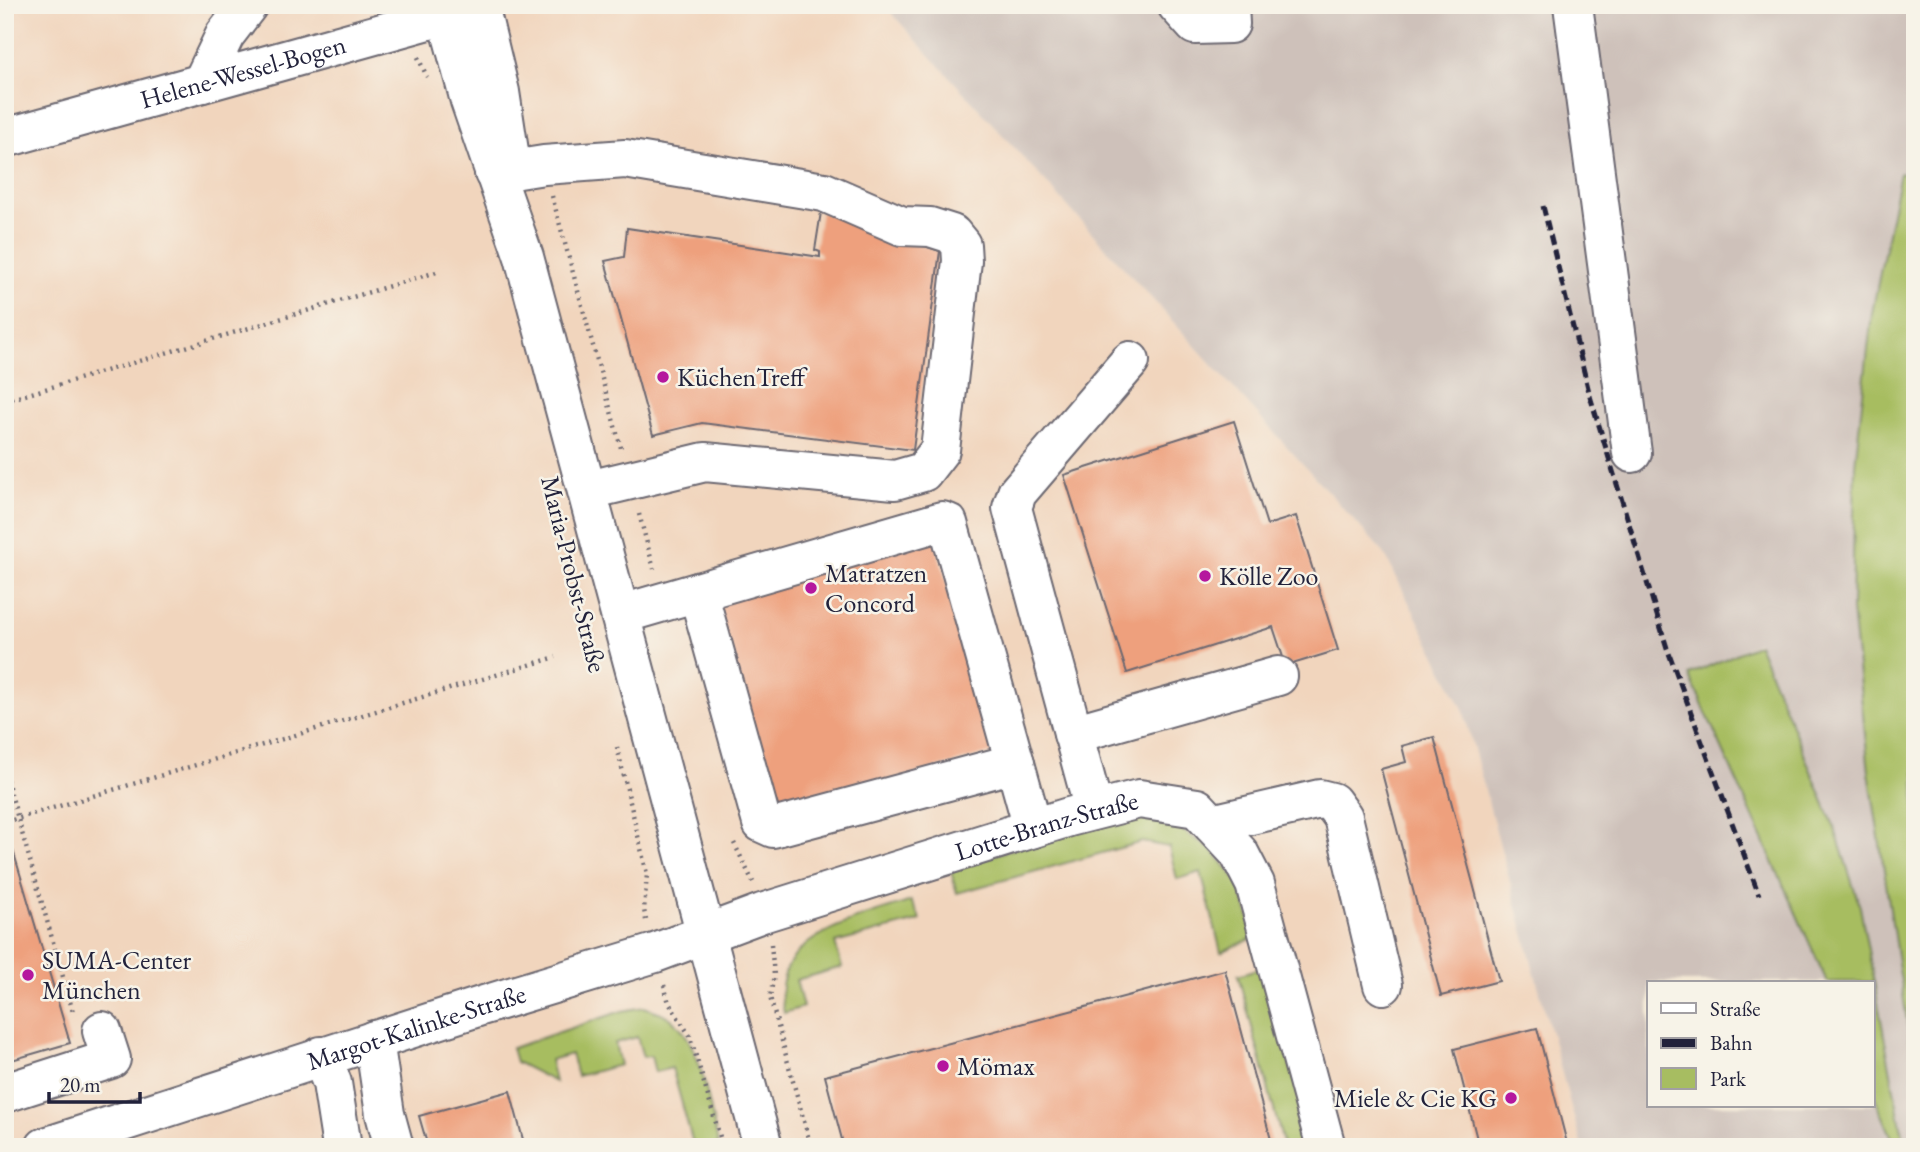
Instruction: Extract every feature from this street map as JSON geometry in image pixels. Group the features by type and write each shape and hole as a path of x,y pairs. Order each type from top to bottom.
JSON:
{"street":[{"path":"202,83 226,35 248,5"},
{"path":"1177,5 1195,25 1230,24 1229,5"},
{"path":"1573,5 1632,453"},
{"name":"Helene-Wessel-Bogen","path":"5,138 462,8"},
{"name":"Maria-Probst-Straße","path":"462,8 500,92 503,172 524,257 589,490 763,1147"},
{"path":"503,172 544,165 625,159 824,192 902,226 930,227 952,234 961,245 962,261 940,450 923,472 895,480 705,463 589,490"},
{"path":"1094,810 1012,508 1017,493 1130,361"},
{"path":"622,614 942,521 948,523 1033,828"},
{"path":"698,592 762,823 773,828 1015,763"},
{"path":"1073,734 1278,676"},
{"name":"Lotte-Branz-Straße","path":"707,934 762,913 1094,810 1139,799 1198,808 1240,853 1255,884 1326,1147"},
{"path":"1212,824 1320,799 1332,802 1343,817 1383,985"},
{"name":"Margot-Kalinke-Straße","path":"45,1147 321,1056 656,953 707,934"},
{"path":"5,1093 111,1059 88,1023"},
{"path":"374,1040 385,1114 394,1147"},
{"path":"321,1056 332,1083 342,1147"}],"path":[{"path":"409,25 423,74 434,84"},
{"path":"5,401 440,271"},
{"path":"6,822 556,657"},
{"path":"615,740 647,874 644,911 669,1003 690,1036 723,1147"},
{"path":"5,773 88,1023"}],"shaded area":[{"path":"5,5 884,5 1384,553 1463,709 1582,1147 5,1147"},
{"path":"884,5 1915,5 1915,1147 1582,1147 1463,709 1384,553","holes":["1758,642 1834,826 1860,907 1903,1136 1892,1138 1874,1095 1874,1106 1647,1106 1647,981 1827,981 1690,675"]}],"green space":[{"path":"1900,173 1913,176 1915,218 1915,1073 1869,772 1852,610 1855,465 1872,313"},
{"path":"1758,644 1834,826 1860,907 1874,981 1827,981 1689,675"},
{"path":"1122,816 1171,823 1212,850 1237,880 1256,937 1221,952 1201,872 1177,879 1169,847 1142,842 957,893 950,868"},
{"path":"911,901 921,920 835,943 842,967 796,980 803,1007 784,1013 782,987 788,965 802,948 820,935 843,924"},
{"path":"1264,967 1312,1147 1284,1147 1238,975"},
{"path":"1874,982 1903,1137 1892,1138 1874,1095"},
{"path":"644,1007 670,1018 686,1035 699,1065 719,1147 694,1147 672,1068 655,1072 651,1056 643,1057 637,1037 615,1043 620,1065 577,1076 571,1054 550,1060 555,1082 516,1062 512,1048 622,1011"}],"building":[{"path":"821,212 940,251 913,450 702,423 653,435 605,261 624,257 627,228 820,257 820,252 815,250"},
{"name":"Kölle Zoo","path":"1234,421 1267,525 1296,516 1338,650 1286,666 1273,627 1127,673 1064,475"},
{"path":"934,537 993,752 776,813 715,598"},
{"path":"1434,737 1499,981 1441,996 1381,769 1406,762 1402,746"},
{"name":"SUMA-Center München","path":"5,823 70,1043 5,1062"},
{"path":"1225,970 1273,1147 844,1147 825,1076"},
{"name":"Miele & Cie KG","path":"1537,1028 1568,1147 1479,1147 1454,1049"},
{"path":"510,1091 525,1147 428,1147 419,1116"}],"railway":[{"path":"1543,206 1590,396 1667,648 1759,895"}],"place":[{"name":"KüchenTreff","path":"663,377"},
{"name":"Kölle Zoo","path":"1205,576"},
{"name":"Matratzen Concord","path":"811,588"},
{"name":"SUMA-Center München","path":"28,975"},
{"name":"Mömax","path":"943,1066"},
{"name":"Miele & Cie KG","path":"1511,1098"}]}
